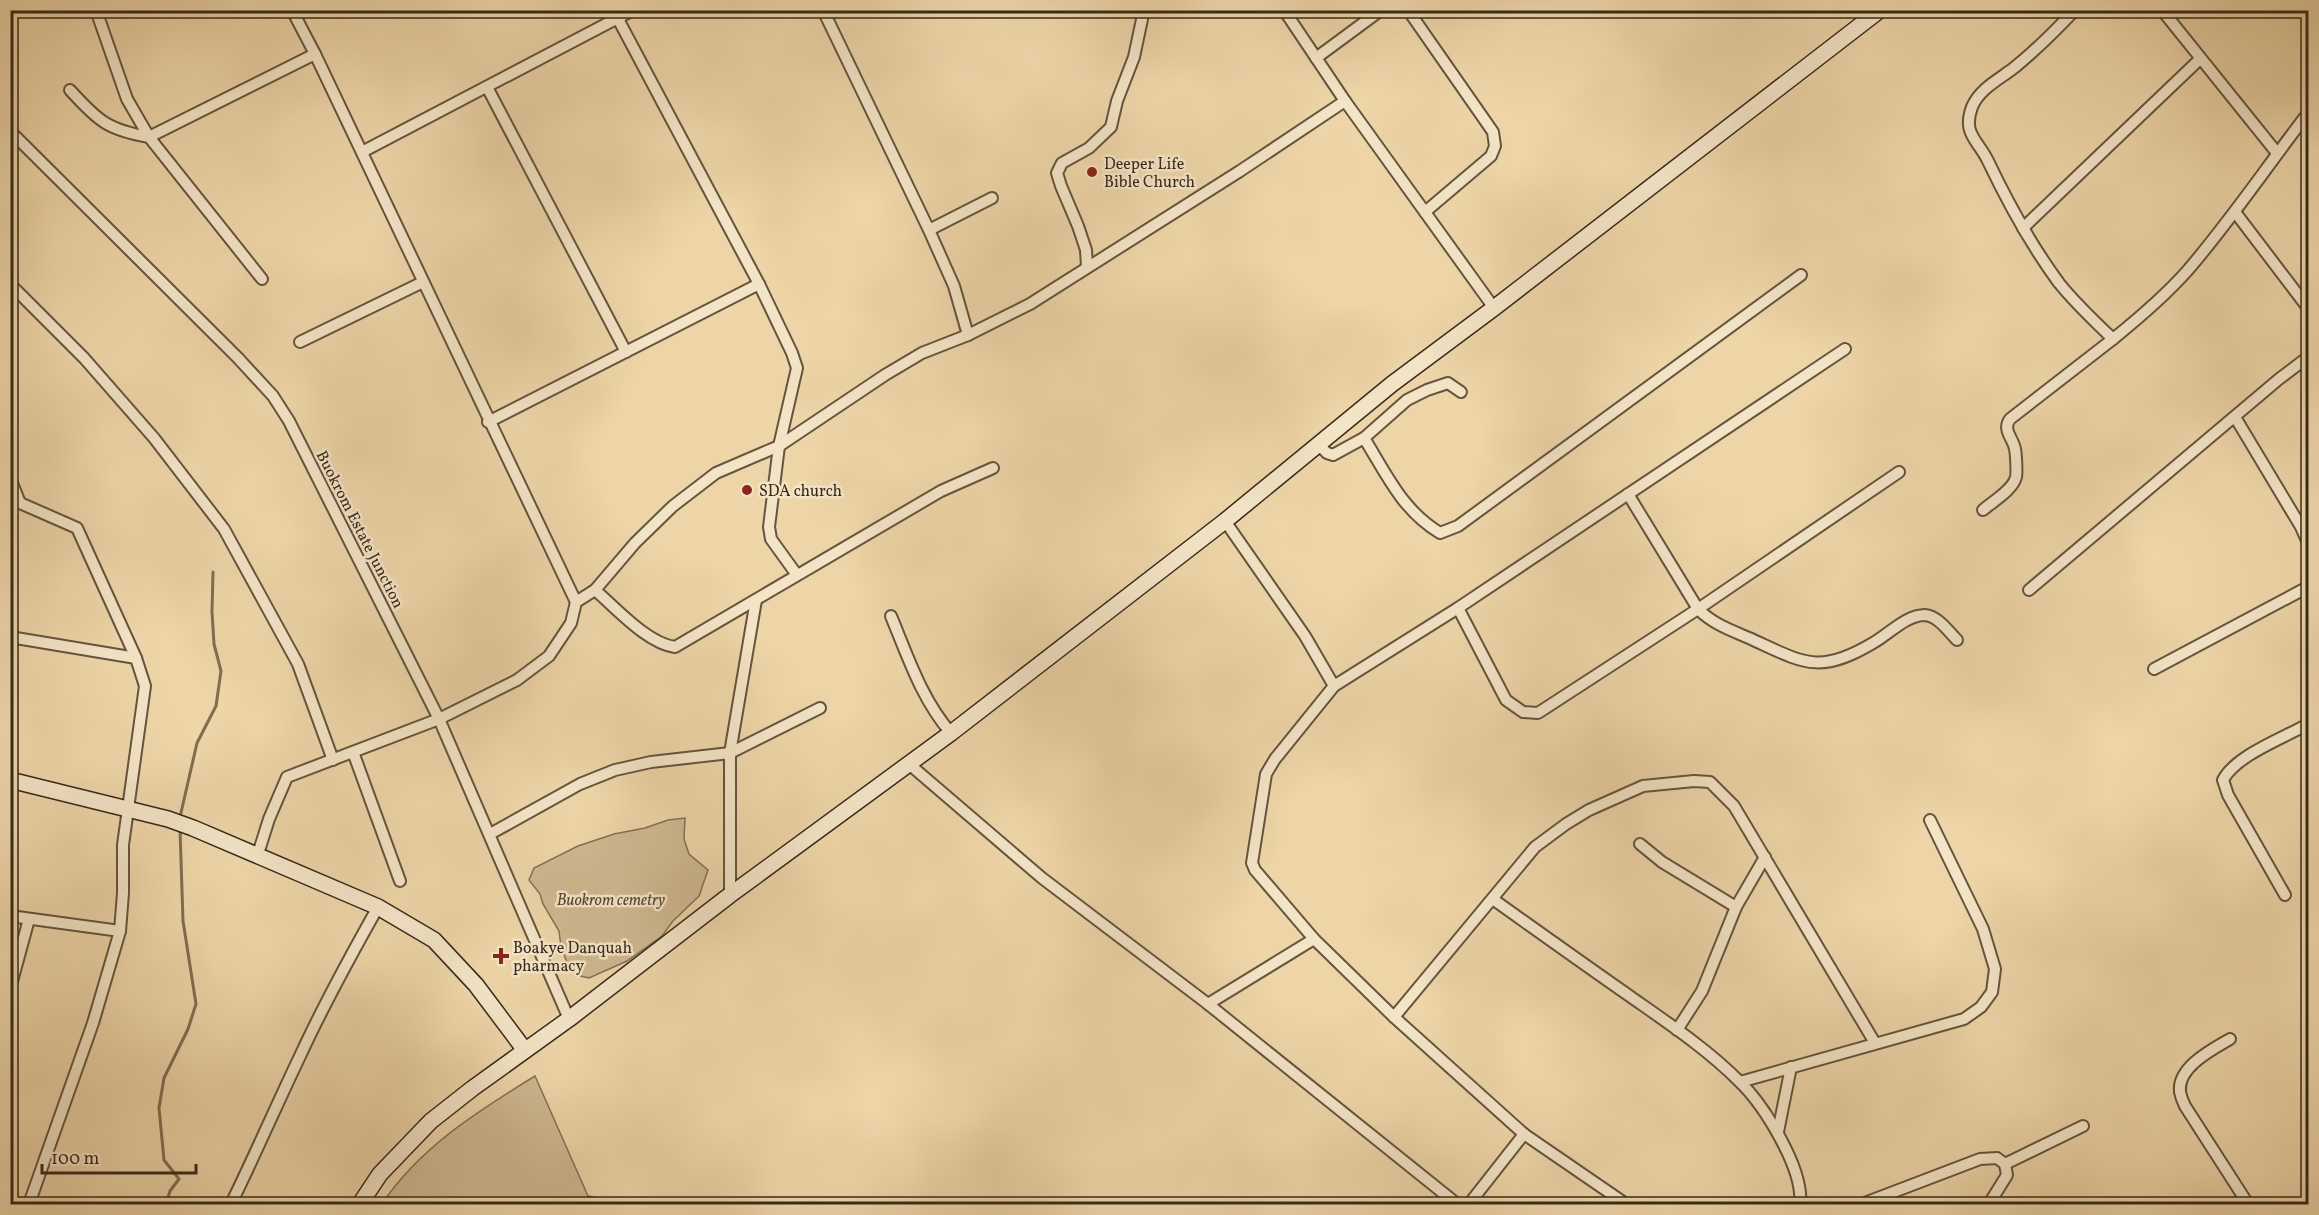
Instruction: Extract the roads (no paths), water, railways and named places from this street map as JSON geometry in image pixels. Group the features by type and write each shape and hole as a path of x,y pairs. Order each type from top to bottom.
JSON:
{"street":[{"path":"96,10 128,99 149,137 262,279"},
{"path":"258,854 269,819 287,777 439,719 517,680 549,656 571,623 576,602 292,10"},
{"path":"362,152 633,10"},
{"path":"823,10 954,286 968,335"},
{"path":"1088,267 1086,250 1057,173 1062,163 1089,148 1111,127 1117,101 1134,57 1144,10"},
{"path":"1284,10 1345,101 1494,308"},
{"path":"1316,58 1381,10"},
{"path":"1408,10 1493,132 1495,146 1491,156 1425,212"},
{"path":"360,1204 380,1174 431,1121 524,1049 569,1019 730,896 951,733 1225,520 1392,384 1880,10"},
{"path":"2075,10 2015,67 1979,95 1972,107 1968,123 1970,132 1986,157 2002,192 2059,283 2113,339"},
{"path":"2162,10 2277,153"},
{"path":"618,19 759,284 797,368 779,446 769,526 771,539 797,575"},
{"path":"70,90 104,123 123,133 149,137 315,54"},
{"path":"2023,228 2200,59"},
{"path":"487,87 626,352"},
{"path":"576,602 595,590 635,543 673,506 716,473 779,446 922,353 968,335 1030,304 1240,171 1345,101"},
{"path":"1983,510 2016,478 2016,449 2006,424 2010,419 2113,339 2186,272 2235,212 2308,113"},
{"name":"Buokrom Estate Junction","path":"10,131 230,349 273,396 289,421 439,719 569,1019"},
{"path":"929,230 992,198"},
{"path":"2235,212 2304,293 2308,308"},
{"path":"1364,438 1407,508 1422,522 1440,533 1458,526 1801,275"},
{"path":"300,342 423,282"},
{"path":"10,284 84,358 154,438 224,529 298,664 333,760"},
{"path":"488,422 759,284"},
{"path":"1626,1204 1524,1134 1394,1017 1314,939 1254,870 1252,863 1266,774 1275,759 1334,686 1458,608 1845,349"},
{"path":"2029,590 2308,357"},
{"path":"1318,444 1333,455 1364,438 1407,400 1426,390 1448,383 1461,392"},
{"path":"1392,384 1407,400"},
{"path":"2235,417 2301,527 2308,543"},
{"path":"595,590 652,639 664,646 675,647 941,491 993,468"},
{"path":"1458,608 1506,700 1523,712 1538,713 1698,609 1899,472"},
{"path":"10,478 16,503 76,528 136,658 145,686 123,845 120,931 93,1023 29,1204"},
{"path":"1628,494 1698,609 1709,620 1792,659 1808,663 1824,663 1844,658 1872,644 1910,618 1925,615 1935,618 1956,640"},
{"path":"1225,520 1305,636 1334,686"},
{"path":"2154,669 2308,587"},
{"path":"730,896 730,753 756,600"},
{"path":"891,616 916,677 937,717 951,733"},
{"path":"10,637 136,658"},
{"path":"490,834 580,784 615,770 651,762 730,753 820,708"},
{"path":"2284,895 2228,795 2223,780 2228,771 2240,761 2308,724"},
{"path":"354,752 400,881"},
{"path":"909,764 1042,878 1208,1005 1457,1204"},
{"path":"10,780 168,819 258,854 378,907 434,940 476,986 524,1049"},
{"path":"1394,1017 1494,900 1535,847 1589,810 1643,786 1694,781 1710,782 1734,806 1875,1043"},
{"path":"1740,1082 1964,1019 1981,1007 1992,992 1995,969 1983,929 1930,820"},
{"path":"1640,844 1662,862 1736,907"},
{"path":"1677,1029 1702,991 1736,907 1765,857"},
{"path":"1494,900 1677,1029 1740,1082 1778,1132 1794,1167 1801,1195 1800,1204"},
{"path":"231,1204 300,1054 378,907"},
{"path":"10,916 120,931"},
{"path":"10,989 29,919"},
{"path":"1208,1005 1314,939"},
{"path":"2230,1039 2198,1058 2186,1073 2180,1090 2185,1106 2248,1204"},
{"path":"1778,1132 1791,1067"},
{"path":"2005,1164 2083,1126"},
{"path":"1469,1204 1524,1134"},
{"path":"1862,1204 1980,1159 1997,1158 2005,1164 2007,1175 1994,1202"}],"waterway":[{"path":"180,817 197,743 216,706 221,671 214,644 213,572"},
{"path":"166,1204 170,1191 179,1179 164,1160 159,1108 164,1078 188,1029 196,1004 183,921 180,830"}],"place":[{"name":"Deeper Life Bible Church","path":"1092,172"},
{"name":"SDA church","path":"747,490"},
{"name":"Boakye Danquah pharmacy","path":"501,956"}],"park label":[{"name":"Buokrom cemetry","path":"611,899"}]}
